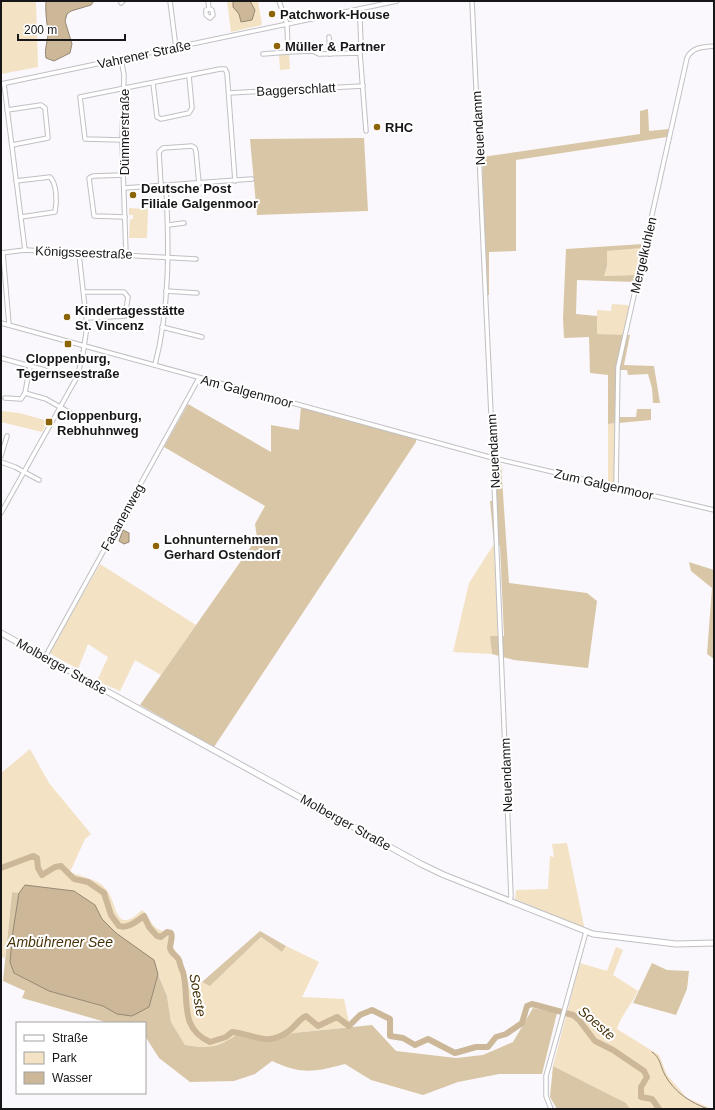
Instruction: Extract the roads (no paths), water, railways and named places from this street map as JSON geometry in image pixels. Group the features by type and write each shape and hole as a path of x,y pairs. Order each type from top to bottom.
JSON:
{"main road":[{"name":"Molberger Straße","path":"1,633 421,864 510,902 586,932 648,942 686,944 714,943"}],"street":[{"path":"170,1 176,48"},
{"path":"208,1 209,9"},
{"path":"279,1 286,24 288,52"},
{"name":"Vahrener Straße","path":"2,84 397,1"},
{"name":"Neuendamm","path":"472,1 493,458 510,902"},
{"path":"360,20 361,45 363,48"},
{"path":"329,37 330,54"},
{"name":"Mergelkuhlen","path":"616,487 618,367 687,58 690,52 695,49 714,46"},
{"path":"263,54 313,50 319,54 360,53 366,131"},
{"name":"Dümmerstraße","path":"121,59 124,88 122,140 126,254"},
{"path":"122,140 85,139 79,101 80,97 220,69 225,70 227,72 229,93 235,181"},
{"path":"152,83 157,117 161,119 189,113 192,108 189,76"},
{"path":"2,84 12,145 25,250"},
{"name":"Baggerschlatt","path":"229,93 363,86"},
{"path":"7,110 41,105 45,108 48,134 47,140 12,145"},
{"path":"161,186 159,152 163,148 192,146 196,148 198,184"},
{"path":"123,175 93,176 89,178 89,185 94,216 125,217"},
{"path":"16,181 50,177 53,180 55,189 55,212 21,217"},
{"path":"124,188 198,184 252,179"},
{"path":"155,365 162,327 166,291 168,225 166,186"},
{"path":"168,225 184,223"},
{"name":"Königsseestraße","path":"2,253 25,250 79,254 168,256 196,259"},
{"path":"2,253 8,325"},
{"path":"1,513 77,377 87,332 87,318 79,254"},
{"path":"166,291 197,293"},
{"path":"84,292 124,292 128,297 125,316 87,318"},
{"name":"Am Galgenmoor","path":"1,323 493,458"},
{"path":"162,327 202,337"},
{"path":"1,358 45,370"},
{"path":"5,398 20,399 25,393 30,366"},
{"name":"Fasanenweg","path":"45,657 200,378"},
{"path":"25,393 46,399 74,415"},
{"path":"1,456 7,436"},
{"name":"Zum Galgenmoor","path":"493,458 714,510"},
{"path":"1,462 39,480"},
{"path":"551,1109 546,1096 546,1076 586,932"}],"water":[{"path":"46,1 94,1 91,5 71,11 67,14 65,21 72,44 70,53 54,61 46,58 48,33"},
{"path":"233,1 250,1 255,10 252,20 241,22 239,14 233,7"},
{"path":"123,530 129,533 129,542 124,544 119,541"},
{"name":"Ambührener See","path":"25,885 74,891 95,905 102,919 116,933 154,960 158,974 149,1007 132,1016 117,1014 103,1006 49,991 14,973 10,962 13,931 19,893"}],"waterway":[{"name":"Soeste","path":"1,868 33,856 37,858 38,868 42,875 55,867 61,866 74,879 88,882 104,893 111,915 119,926 122,927 129,925 144,916 149,927 157,936 161,937 167,932 171,933 172,937 170,948 178,958 183,972 189,1021 193,1029 200,1036 210,1042 226,1037 232,1032 260,1039 273,1039 289,1031 306,1016 318,1026 337,1017 349,1026 360,1015 372,1010 390,1019 390,1036 403,1038 415,1045 428,1039 455,1053 476,1047 488,1047 496,1037 506,1034 522,1023 527,1006 532,1004 573,1015 579,1020 595,1041 613,1050 644,1071 647,1077 641,1087 641,1097 652,1099 659,1109"},
{"path":"652,1052 657,1057 665,1075 673,1087 695,1104 708,1109"}],"place":[{"name":"Patchwork-House","path":"272,14"},
{"name":"Müller & Partner","path":"277,46"},
{"name":"RHC","path":"377,127"},
{"name":"Deutsche Post Filiale Galgenmoor","path":"133,195"},
{"name":"Kindertagesstätte St. Vincenz","path":"67,317"},
{"name":"Cloppenburg, Tegernseestraße","path":"68,344"},
{"name":"Cloppenburg, Rebhuhnweg","path":"49,422"},
{"name":"Lohnunternehmen Gerhard Ostendorf","path":"156,546"}]}
